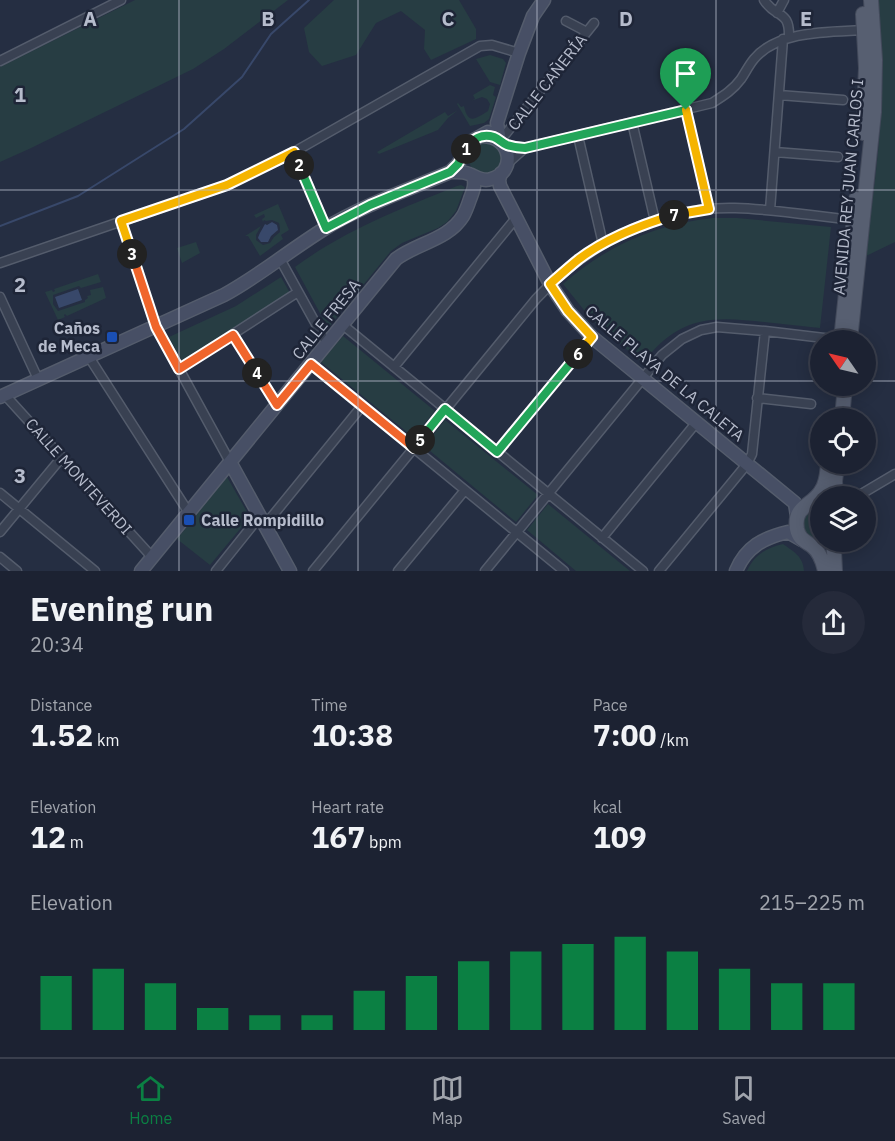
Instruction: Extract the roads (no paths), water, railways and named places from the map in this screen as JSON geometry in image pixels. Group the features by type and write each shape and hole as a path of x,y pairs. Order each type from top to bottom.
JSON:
{"main road":[{"name":"AVENIDA REY JUAN CARLOS I","path":"845,330 865,111 866,68 861,0"},
{"name":"AVENIDA REY JUAN CARLOS I","path":"845,330 874,112 875,60 871,0"},
{"path":"825,571 823,561 798,534 805,507 818,496 825,483 826,474"},
{"path":"834,552 835,571"}],"street":[{"path":"0,61 121,0"},
{"path":"483,136 497,123 533,16 544,0"},
{"path":"764,0 768,7 784,17 789,26 779,95 770,210"},
{"path":"777,13 784,0"},
{"path":"566,21 587,32"},
{"name":"CALLE CAÑERÍA","path":"501,142 594,23"},
{"path":"478,179 466,169 464,162 466,148 476,138 490,136 511,146 525,148 712,103 729,92 740,81 754,59 767,47 799,35 864,30"},
{"path":"0,263 227,185 294,152 474,48 486,44 519,54"},
{"path":"779,95 843,100"},
{"path":"686,110 709,209"},
{"path":"632,122 655,220"},
{"path":"497,123 501,142 508,157 503,175"},
{"path":"578,136 603,244"},
{"path":"3,396 224,296 326,228 370,205 450,172 462,172 478,179 503,175 525,148"},
{"path":"294,152 326,228"},
{"path":"775,152 838,157"},
{"path":"450,172 464,155"},
{"name":"CALLE PLAYA DE LA CALETA","path":"503,175 516,218 550,284 568,311 592,337 642,379 747,464 805,507"},
{"name":"CALLE FRESA","path":"141,571 396,260 412,248 445,234 455,226 464,215 478,179"},
{"path":"313,571 528,308 550,284 580,258 630,230 655,220 709,209 770,210 854,220"},
{"path":"394,367 516,218"},
{"path":"121,221 156,327 290,571"},
{"path":"280,260 327,344"},
{"path":"179,369 298,292"},
{"path":"0,297 38,379"},
{"path":"343,325 643,571"},
{"path":"485,571 662,355 682,339 701,330 717,327 810,336"},
{"path":"659,571 747,464 752,454 765,331"},
{"path":"233,335 277,405"},
{"path":"497,452 592,337"},
{"path":"89,357 189,513"},
{"path":"311,364 564,571"},
{"name":"CALLE MONTEVERDI","path":"3,396 62,457 152,557"},
{"path":"758,398 811,404"},
{"path":"216,571 362,406"},
{"path":"602,538 696,423"},
{"path":"0,532 62,457"},
{"path":"875,486 895,474"},
{"path":"399,571 465,490"},
{"path":"0,493 95,571"},
{"path":"736,571 744,556 755,545 768,537 788,532 805,507"},
{"path":"788,532 807,543"},
{"path":"0,557 17,571"}],"water":[{"path":"272,222 277,225 278,230 268,242 261,242 258,238 261,231 265,224"},
{"path":"78,289 82,300 59,308 55,297"}],"waterway":[{"path":"0,226 78,196 184,129 242,77 271,34 309,0"}],"place":[{"name":"Caños de Meca","path":"112,337"},
{"name":"Calle Rompidillo","path":"189,520"}]}
